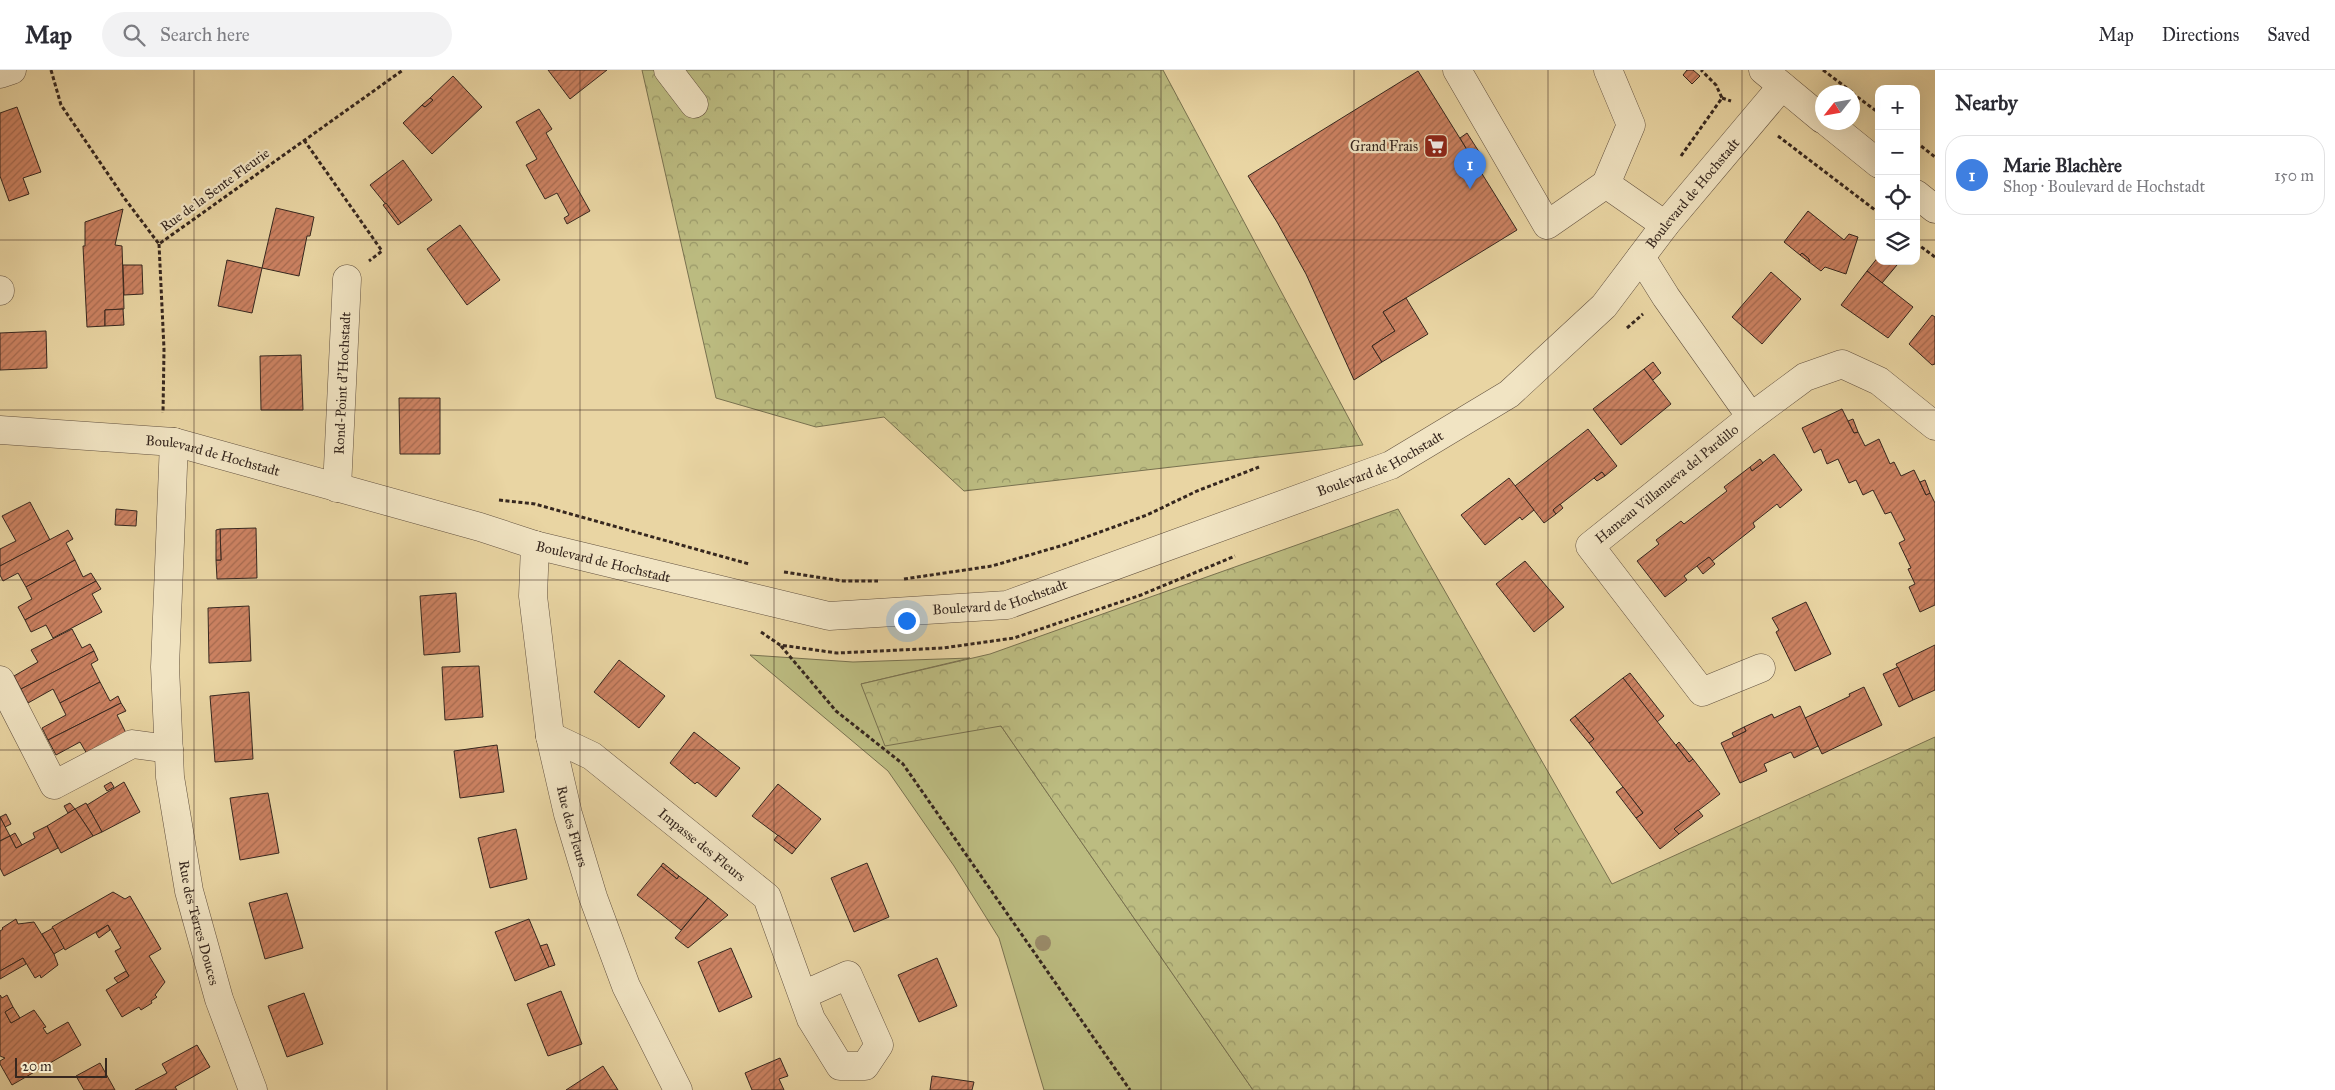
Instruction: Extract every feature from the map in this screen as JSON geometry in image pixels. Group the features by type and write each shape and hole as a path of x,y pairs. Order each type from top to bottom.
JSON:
{"street":[{"path":"0,74 12,70"},
{"path":"668,70 694,104"},
{"path":"1457,70 1547,225 1606,184 1631,125 1608,70"},
{"path":"1773,78 1815,113"},
{"name":"Boulevard de Hochstadt","path":"0,430 168,441 480,527 535,544 829,616 1007,605 1391,465 1509,394 1604,306 1665,225 1754,118 1773,78"},
{"path":"1837,130 1875,161"},
{"path":"1606,184 1665,225"},
{"path":"1920,197 1935,209"},
{"name":"Hameau Villanueva del Pardillo","path":"1641,257 1666,297 1751,418"},
{"name":"Rond-Point d'Hochstadt","path":"337,488 347,279"},
{"name":"Hameau Villanueva del Pardillo","path":"1760,668 1702,692 1590,546 1805,377 1842,364 1879,381 1935,426"},
{"name":"Rue des Terres Douces","path":"168,441 165,667 170,777 189,891 219,999 253,1090"},
{"name":"Rue des Fleurs","path":"535,544 533,596 550,736 568,814 593,897 626,986 678,1090"},
{"path":"0,680 54,785 132,744 169,749"},
{"name":"Impasse des Fleurs","path":"550,736 592,756 767,897 803,996"}],"path":[{"name":"Rue de la Sente Fleurie","path":"51,70 61,105 124,199 160,244 404,70"},
{"path":"1701,70 1716,85 1722,98 1730,101 1754,118 1875,211"},
{"path":"1823,70 1842,85"},
{"path":"1676,163 1722,98"},
{"path":"1860,99 1875,110"},
{"path":"304,140 382,251 347,279"},
{"path":"1920,145 1935,157"},
{"path":"160,244 168,441"},
{"path":"1920,246 1935,257"},
{"path":"899,580 992,566 1067,544 1147,516 1197,491 1259,467"},
{"path":"480,527 485,498 534,504 755,565"},
{"path":"783,572 843,581 880,581"},
{"path":"780,645 836,711 903,764 1130,1090"}],"green space":[{"path":"642,70 1163,70 1363,445 964,491 884,417 816,427 716,398"},
{"path":"1398,509 1612,884 1935,737 1935,1090 1253,1090 1001,726 885,746 861,684 990,654"},
{"path":"750,655 853,662 970,658 861,684 1001,726 1253,1090 1044,1090 999,938 954,866 888,771"}],"building":[{"path":"548,70 607,70 570,99"},
{"path":"1687,70 1693,70 1700,76 1692,84 1683,75"},
{"path":"1418,71 1517,230 1383,312 1395,331 1372,346 1382,362 1354,380 1306,274 1277,222 1248,176"},
{"path":"453,76 482,107 432,154 403,123 422,105 425,107 433,100 430,98"},
{"path":"430,98 433,100 425,107 422,105"},
{"path":"17,107 41,172 23,178 29,194 9,201 0,176 0,113"},
{"path":"539,109 552,129 546,133 590,211 567,224 564,218 569,215 557,193 545,199 526,165 537,159 516,122"},
{"path":"1467,133 1483,158 1475,163 1460,138"},
{"path":"403,160 432,200 401,223 370,185"},
{"path":"386,203 401,223 398,225 383,205"},
{"path":"276,208 314,217 310,236 307,236 299,276 262,268"},
{"path":"123,209 115,245 122,246 124,309 105,310 105,326 87,327 83,246 85,246 85,222"},
{"path":"1808,211 1844,240 1849,234 1858,237 1846,274 1825,267 1821,271 1809,262 1809,259 1802,253 1800,255 1784,242"},
{"path":"460,225 500,280 467,305 427,249"},
{"path":"1802,253 1809,259 1809,262 1800,255"},
{"path":"227,260 262,268 252,313 218,306"},
{"path":"1875,261 1875,265 1897,265 1882,283 1867,271"},
{"path":"123,265 142,265 143,294 124,295"},
{"path":"1867,271 1913,307 1888,338 1841,305"},
{"path":"1771,272 1801,299 1762,344 1732,317"},
{"path":"1406,298 1428,334 1382,362 1372,346 1395,331 1383,312"},
{"path":"123,309 124,325 105,326 105,310"},
{"path":"1932,315 1935,317 1935,364 1932,365 1909,344"},
{"path":"46,331 47,368 0,370 0,333"},
{"path":"301,355 303,410 261,410 260,356"},
{"path":"1653,362 1661,373 1653,380 1644,369"},
{"path":"1644,369 1671,404 1621,445 1593,409"},
{"path":"399,398 440,398 440,454 400,454"},
{"path":"1842,409 1854,433 1858,432 1865,446 1879,439 1890,464 1894,462 1901,476 1914,470 1926,495 1930,493 1935,503 1935,605 1920,612 1909,587 1915,584 1908,569 1911,568 1899,543 1905,540 1891,512 1885,514 1873,490 1863,495 1856,480 1849,483 1838,459 1827,464 1821,449 1814,453 1802,428"},
{"path":"1853,419 1858,432 1854,433 1848,421"},
{"path":"1588,429 1617,466 1605,476 1602,472 1553,510 1556,514 1544,523 1515,486"},
{"path":"1774,454 1802,490 1780,508 1777,504 1753,523 1755,527 1712,561 1709,557 1684,576 1687,580 1665,597 1637,561 1659,544 1656,540 1681,521 1684,524 1727,491 1724,487 1750,467 1752,471"},
{"path":"1760,459 1763,463 1752,471 1750,467"},
{"path":"1602,472 1605,476 1597,481 1594,478"},
{"path":"1509,478 1534,510 1522,520 1520,517 1485,545 1461,515"},
{"path":"1925,480 1930,493 1926,495 1920,482"},
{"path":"30,502 50,540 0,566 0,549 16,541 2,516"},
{"path":"1560,504 1563,508 1556,514 1553,510"},
{"path":"116,509 137,511 136,526 115,525"},
{"path":"256,528 257,578 217,579 216,560 221,560 220,529"},
{"path":"220,529 221,560 216,560 216,530"},
{"path":"68,530 73,539 66,543 75,560 26,587 18,573 3,581 0,575 0,566"},
{"path":"1709,557 1715,564 1703,574 1697,566"},
{"path":"75,560 83,577 91,573 96,581 25,620 18,607 32,599 26,587"},
{"path":"1525,561 1564,607 1534,632 1496,584"},
{"path":"96,581 101,589 92,594 102,612 53,638 46,625 31,632 25,620"},
{"path":"456,593 460,652 424,655 420,596"},
{"path":"1806,602 1831,654 1795,671 1776,632 1779,630 1772,618"},
{"path":"249,606 251,661 209,663 208,608"},
{"path":"72,629 82,648 90,644 94,651 21,689 14,676 38,662 31,650"},
{"path":"1935,645 1935,690 1913,700 1896,664"},
{"path":"94,651 98,660 91,664 100,682 60,703 53,689 28,703 21,689"},
{"path":"619,660 665,696 639,728 594,692"},
{"path":"479,666 483,717 445,720 442,667"},
{"path":"1898,667 1913,700 1899,707 1883,674"},
{"path":"1630,673 1664,716 1657,722 1623,678"},
{"path":"1623,678 1689,762 1693,759 1720,794 1674,829 1679,834 1660,849 1636,818 1643,813 1589,743 1594,739 1575,716"},
{"path":"100,682 110,701 118,696 121,703 48,740 42,728 66,715 60,703"},
{"path":"1864,687 1882,725 1822,754 1805,718"},
{"path":"249,692 253,759 215,762 210,696"},
{"path":"121,703 126,711 117,715 126,733 87,754 80,742 56,755 48,740"},
{"path":"1800,706 1818,746 1794,758 1791,752 1764,764 1767,771 1740,783 1721,743 1746,731 1744,727 1772,714 1774,718"},
{"path":"1575,716 1594,739 1589,743 1570,720"},
{"path":"1744,727 1746,731 1734,737 1732,733"},
{"path":"694,732 740,768 716,797 697,782 695,784 670,763"},
{"path":"1679,742 1693,759 1689,762 1676,745"},
{"path":"497,745 504,792 460,798 454,751"},
{"path":"111,782 114,787 107,791 104,786"},
{"path":"124,782 140,812 102,832 87,805"},
{"path":"778,784 821,819 796,849 752,816"},
{"path":"1623,787 1643,813 1636,818 1616,792"},
{"path":"268,793 279,853 240,860 230,798"},
{"path":"70,803 75,809 68,813 64,806"},
{"path":"86,803 102,832 93,836 75,809"},
{"path":"75,809 93,836 61,853 47,826"},
{"path":"1698,810 1703,816 1679,834 1674,829"},
{"path":"6,814 11,824 5,827 0,817"},
{"path":"0,817 10,836 0,841"},
{"path":"47,826 58,848 4,876 0,868 0,841 10,836 16,848 35,838 33,833"},
{"path":"516,829 527,879 490,888 478,838"},
{"path":"15,833 22,845 16,848 10,836"},
{"path":"778,835 796,849 792,854 774,840"},
{"path":"663,863 679,876 677,879 661,866"},
{"path":"867,863 889,917 854,932 831,878"},
{"path":"661,866 677,879 679,876 708,898 681,930 637,895"},
{"path":"113,892 125,899 130,896 161,949 149,956 165,982 155,995 157,997 151,1001 152,1003 141,1010 139,1007 122,1017 106,990 129,976 115,951 121,948 108,925 65,950 52,927"},
{"path":"287,893 303,948 265,959 249,903"},
{"path":"708,898 728,915 688,948 675,938"},
{"path":"16,919 18,924 34,922 54,954 58,965 41,978 40,975 35,978 23,958 0,971 0,931"},
{"path":"529,919 549,967 515,981 495,932"},
{"path":"108,925 110,930 99,938 96,933"},
{"path":"53,928 64,948 54,954 42,934"},
{"path":"547,944 555,965 549,967 540,946"},
{"path":"731,948 752,997 719,1012 698,962"},
{"path":"23,958 26,964 0,979 0,971"},
{"path":"937,958 957,1006 919,1022 898,975"},
{"path":"126,971 129,976 118,983 114,978"},
{"path":"561,991 582,1044 548,1056 527,1004"},
{"path":"304,993 323,1044 287,1057 268,1006"},
{"path":"0,995 2,998 7,995 13,1007 5,1012 11,1023 34,1010 46,1027 43,1028 47,1034 68,1022 81,1045 12,1085 0,1064 0,1061 5,1058 0,1056"},
{"path":"13,1007 20,1018 11,1023 5,1012"},
{"path":"197,1045 210,1067 175,1087 177,1090 135,1090 167,1073 162,1064"},
{"path":"780,1058 788,1076 779,1079 784,1090 752,1090 745,1073"},
{"path":"100,1063 115,1090 84,1090 76,1076"},
{"path":"603,1066 618,1090 566,1090"},
{"path":"932,1076 974,1082 972,1090 930,1090"}],"place":[{"name":"Grand Frais","path":"1436,146"},
{"name":"Marie Blachère","path":"1470,189"}]}
